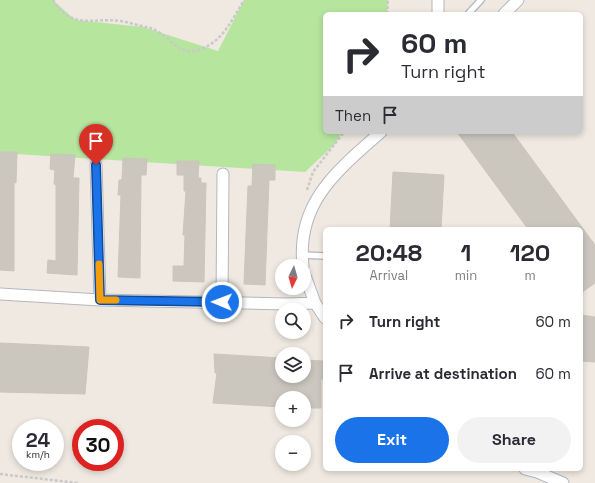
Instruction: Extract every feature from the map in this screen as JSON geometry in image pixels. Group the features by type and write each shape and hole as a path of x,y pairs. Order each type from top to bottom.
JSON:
{"street":[{"path":"438,0 438,12"},
{"path":"506,12 518,0"},
{"path":"302,259 305,224 319,193 355,155 379,134"},
{"path":"96,165 100,300"},
{"path":"222,302 223,174"},
{"path":"311,292 315,303 323,315"},
{"path":"0,294 100,300 287,304 315,303"},
{"path":"533,471 563,483"}],"lane":[{"path":"470,12 481,0"},
{"path":"311,259 323,256"}],"path":[{"path":"53,0 58,8 74,20 91,22 120,21 149,28 155,30 182,50 196,51 210,45 226,31 244,0"},
{"path":"387,12 388,0"},
{"path":"0,474 78,483"}],"green space":[{"path":"0,0 53,0 75,20 143,27 218,51 244,0 388,0 387,12 323,12 323,134 341,134 335,144 305,172 0,153"}],"building":[{"path":"458,134 513,134 582,227 527,227"},
{"path":"0,152 17,152 16,183 14,182 14,271 0,270"},
{"path":"51,154 75,155 73,178 79,178 77,275 47,273 48,260 56,261 56,185 54,184 55,170 50,169"},
{"path":"123,158 147,159 146,175 141,175 140,278 118,277 121,195 118,195 119,180 122,180"},
{"path":"177,161 199,161 198,178 201,178 201,183 206,183 204,282 173,281 173,266 184,266 185,235 183,235 186,191 184,191 184,175 177,175"},
{"path":"253,164 275,165 275,180 269,180 265,285 244,284 248,186 252,186"},
{"path":"393,172 444,175 441,227 390,227"},
{"path":"583,229 595,245 595,283 583,292"},
{"path":"583,315 595,317 595,362 583,361"},
{"path":"0,343 89,347 85,394 0,392"},
{"path":"214,354 275,358 275,383 311,383 311,360 323,361 323,379 321,379 321,408 311,408 311,391 275,391 275,407 213,403 217,373 215,373"}],"slow traffic":[{"path":"99,264 100,300 116,300"}],"route":[{"path":"96,165 100,300 222,302"}]}
